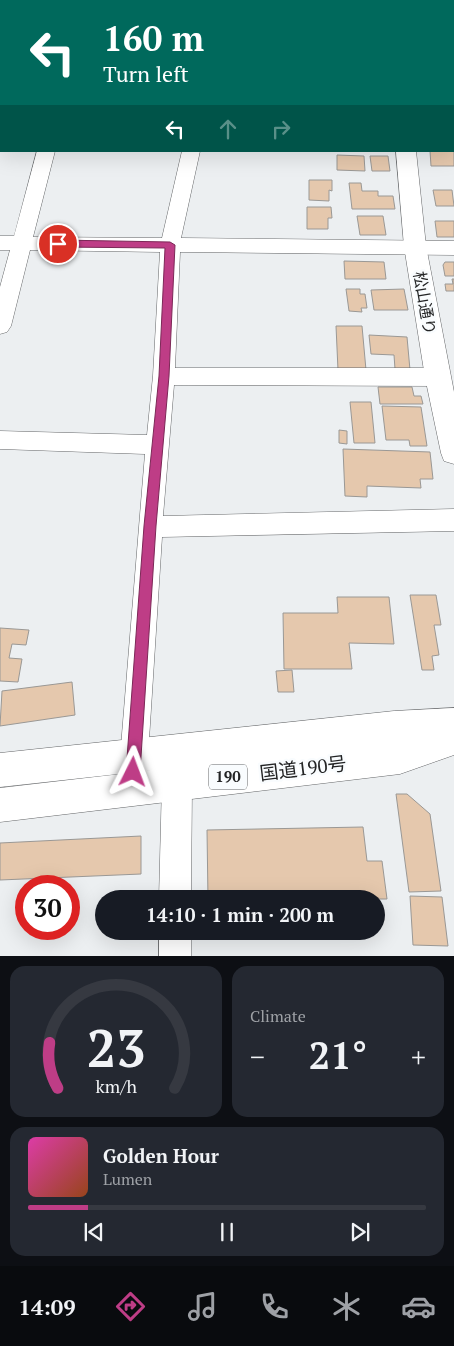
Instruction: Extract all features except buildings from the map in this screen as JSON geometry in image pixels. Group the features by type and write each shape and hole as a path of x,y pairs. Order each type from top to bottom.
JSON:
{"main road":[{"name":"松山通り","path":"406,152 415,246 438,377 453,444"},
{"name":"国道190号","path":"0,805 133,772 394,727 454,724"},
{"name":"国道190号","path":"0,770 133,772 177,783 400,757 454,739"}],"street":[{"path":"0,326 46,152"},
{"path":"133,772 150,526 164,376 170,245 191,152"},
{"path":"0,242 454,248"},
{"path":"164,376 438,377"},
{"path":"0,440 159,445"},
{"path":"150,526 454,520"},
{"path":"175,890 177,783"},
{"path":"175,940 175,956"}],"route":[{"path":"58,244 170,245 164,376 150,526 133,772"}]}
